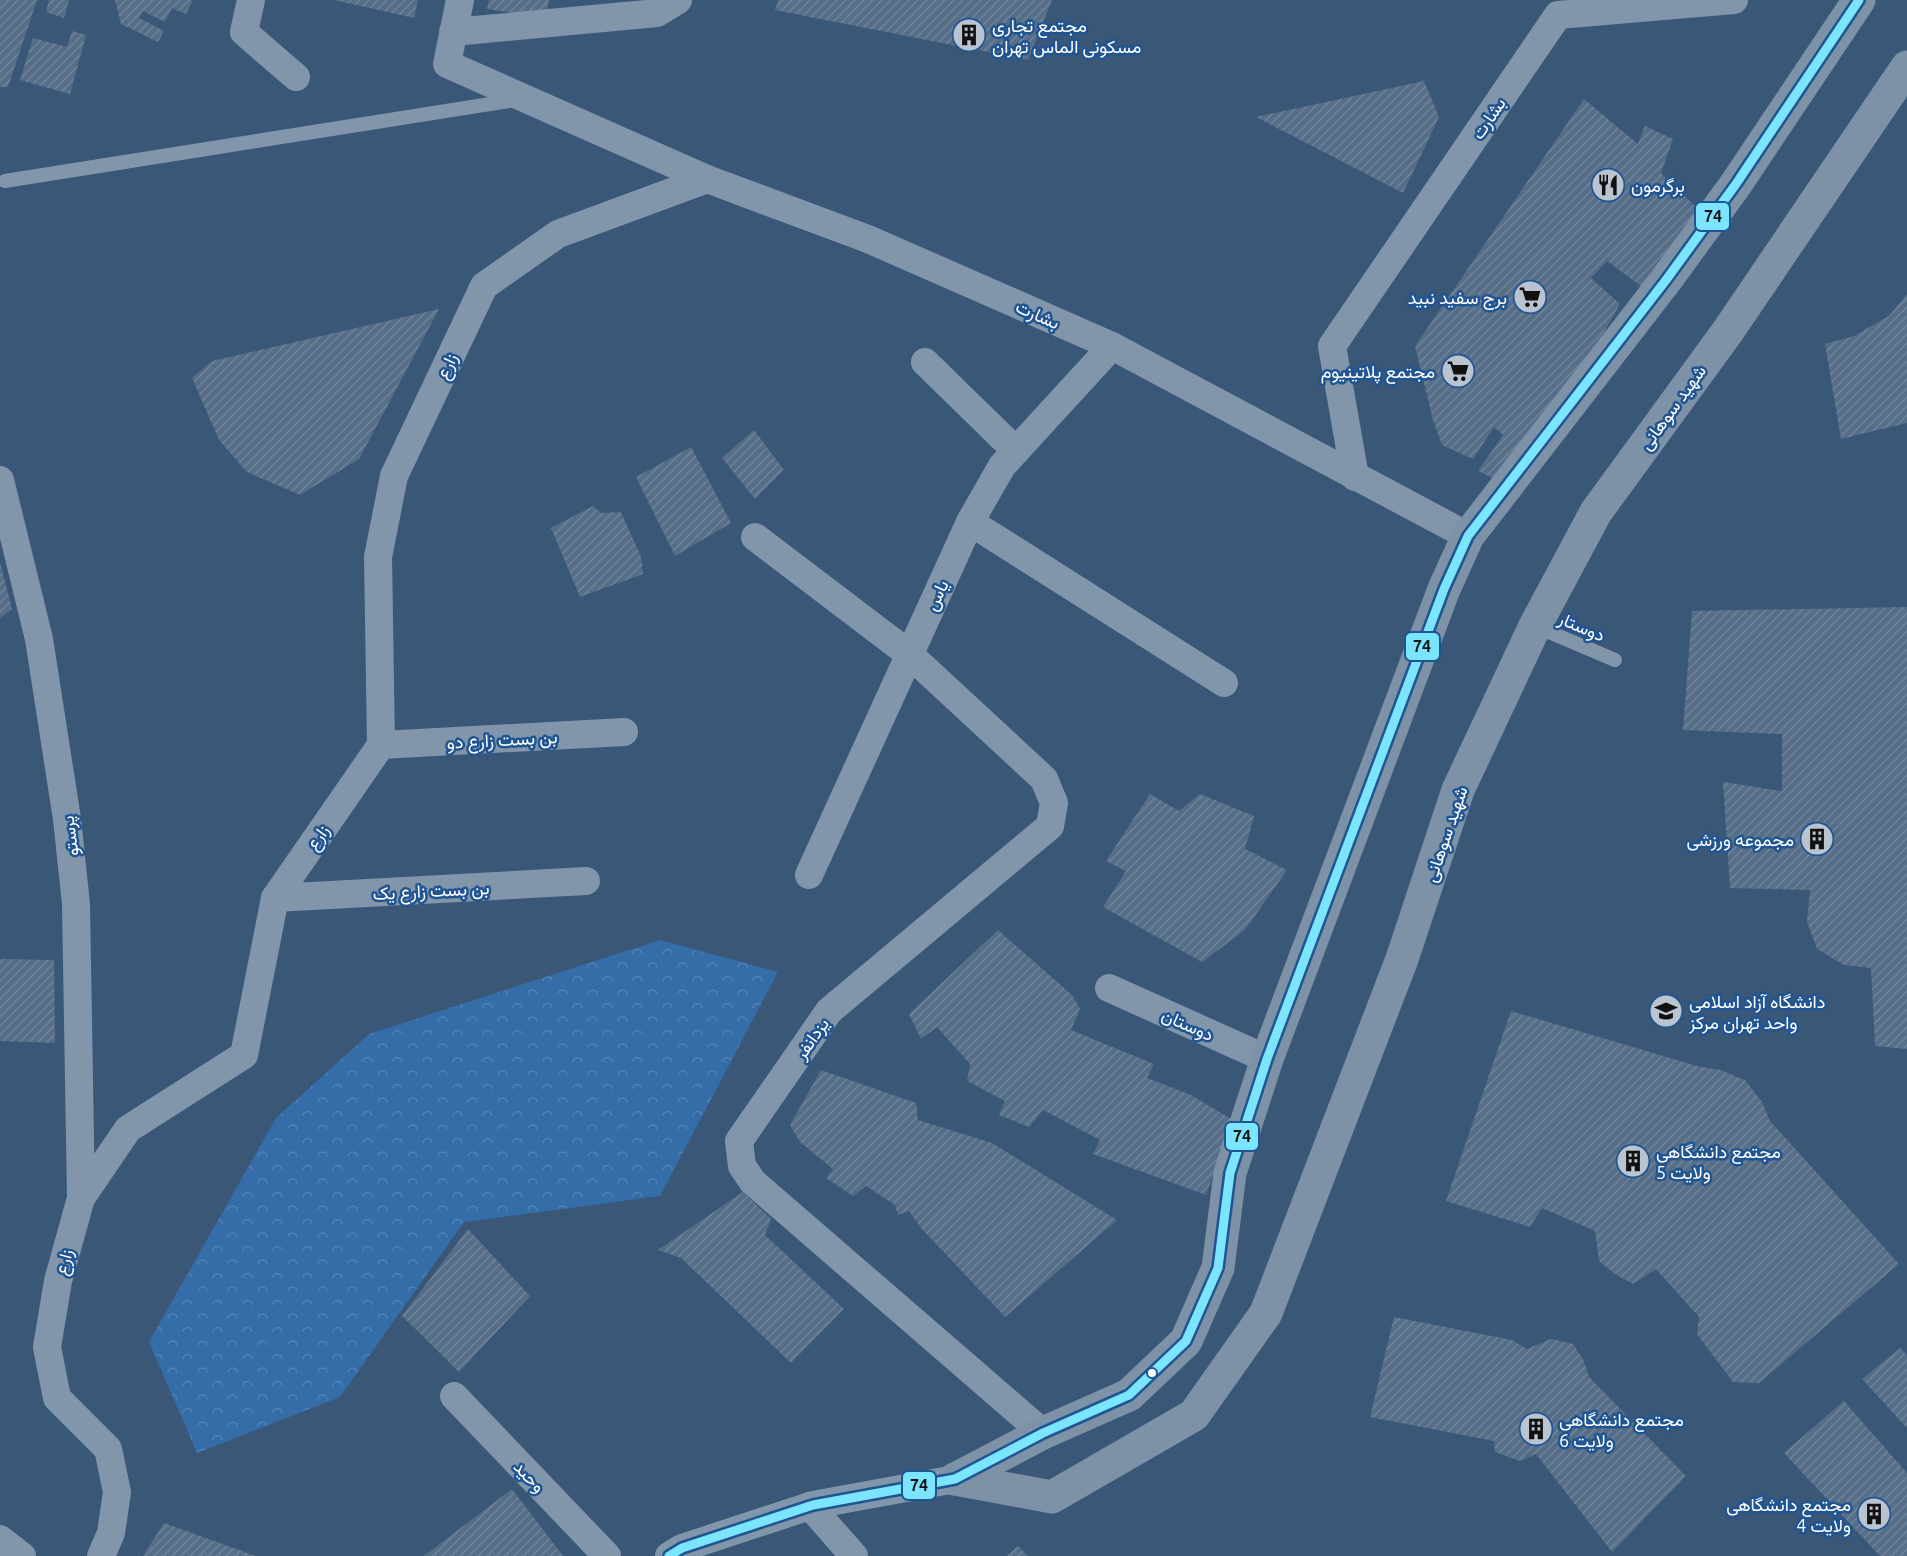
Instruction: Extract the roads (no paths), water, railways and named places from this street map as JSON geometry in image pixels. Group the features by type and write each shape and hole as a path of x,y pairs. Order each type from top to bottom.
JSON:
{"main road":[{"name":"شهید سوهانی","path":"955,1479 1043,1432 1129,1395 1186,1341 1218,1268 1230,1173 1267,1059 1440,600 1468,536 1666,280 1736,184 1859,0"},
{"name":"شهید سوهانی","path":"955,1479 1052,1497 1194,1416 1266,1313 1402,959 1458,790 1535,626 1596,512 1728,332 1907,67"}],"street":[{"path":"250,0 244,32 296,78"},
{"path":"460,0 453,32 657,14 678,0"},
{"name":"بشارت","path":"1355,477 1332,346 1558,15 1734,0"},
{"name":"بشارت","path":"453,32 447,64 707,179 868,239 1112,346 1468,536"},
{"name":"زارع","path":"101,1556 111,1533 117,1492 108,1449 57,1398 47,1347 58,1281 81,1198 128,1129 244,1055 275,898 381,745 378,557 394,476 484,286 558,234 707,179"},
{"name":"یاس","path":"809,875 970,522 1002,466 1112,346"},
{"path":"925,362 1016,451"},
{"name":"پرستو","path":"0,480 39,639 67,819 76,904 81,1198"},
{"path":"970,522 1224,683"},
{"name":"یزدانفر","path":"755,537 909,654 1044,779 1054,803 1050,826 829,1011 739,1141 742,1166 753,1182 1043,1432"},
{"name":"بن بست زارع دو","path":"381,745 624,732"},
{"name":"بن بست زارع یک","path":"275,898 586,881"},
{"name":"دوستان","path":"1109,988 1267,1059"},
{"name":"وحید","path":"454,1396 607,1556"},
{"name":"شهید سوهانی","path":"669,1556 682,1548 810,1506 955,1479"},
{"path":"810,1506 854,1556"},
{"path":"0,1539 22,1556"}],"lane":[{"path":"5,181 526,98"},
{"name":"دوستار","path":"1535,626 1615,660"}],"place":[{"name":"مجتمع تجاری مسکونی الماس تهران","path":"969,35"},
{"name":"برگرمون","path":"1608,185"},
{"name":"برج سفید نبید","path":"1530,297"},
{"name":"مجتمع پلاتینیوم","path":"1458,371"},
{"name":"مجموعه ورزشی","path":"1817,839"},
{"name":"دانشگاه آزاد اسلامی واحد تهران مرکز","path":"1666,1011"},
{"name":"مجتمع دانشگاهی ولایت 5","path":"1633,1161"},
{"name":"مجتمع دانشگاهی ولایت 6","path":"1536,1429"},
{"name":"مجتمع دانشگاهی ولایت 4","path":"1874,1514"}]}
